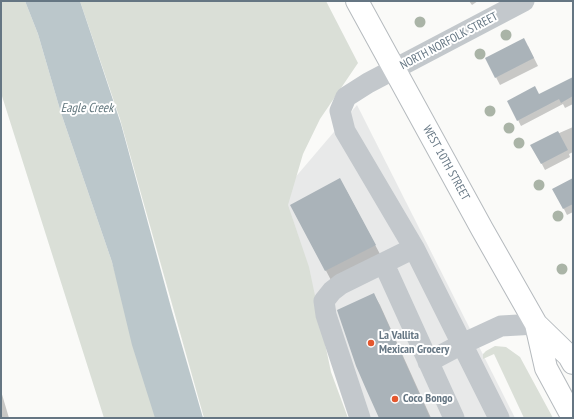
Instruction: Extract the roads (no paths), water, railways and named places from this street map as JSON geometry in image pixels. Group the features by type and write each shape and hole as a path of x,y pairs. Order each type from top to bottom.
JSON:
{"main road":[{"name":"WEST 10TH STREET","path":"357,1 536,324 546,368 573,418"},
{"name":"WEST 10TH STREET","path":"536,324 569,356 573,363"}],"street":[{"name":"NORTH NORFOLK STREET","path":"499,418 414,248 346,132 340,111 346,97 368,83 524,1"},
{"path":"360,418 326,315 324,302 332,291 341,284 414,248"},
{"path":"384,264 454,418"},
{"path":"428,362 501,326 536,324"}],"water":[{"name":"Eagle Creek","path":"25,1 80,1 121,124 203,418 155,418 132,345 112,262 61,113 38,34"}],"place":[{"name":"La Vallita Mexican Grocery","path":"371,343"},
{"name":"Coco Bongo","path":"395,399"}]}
